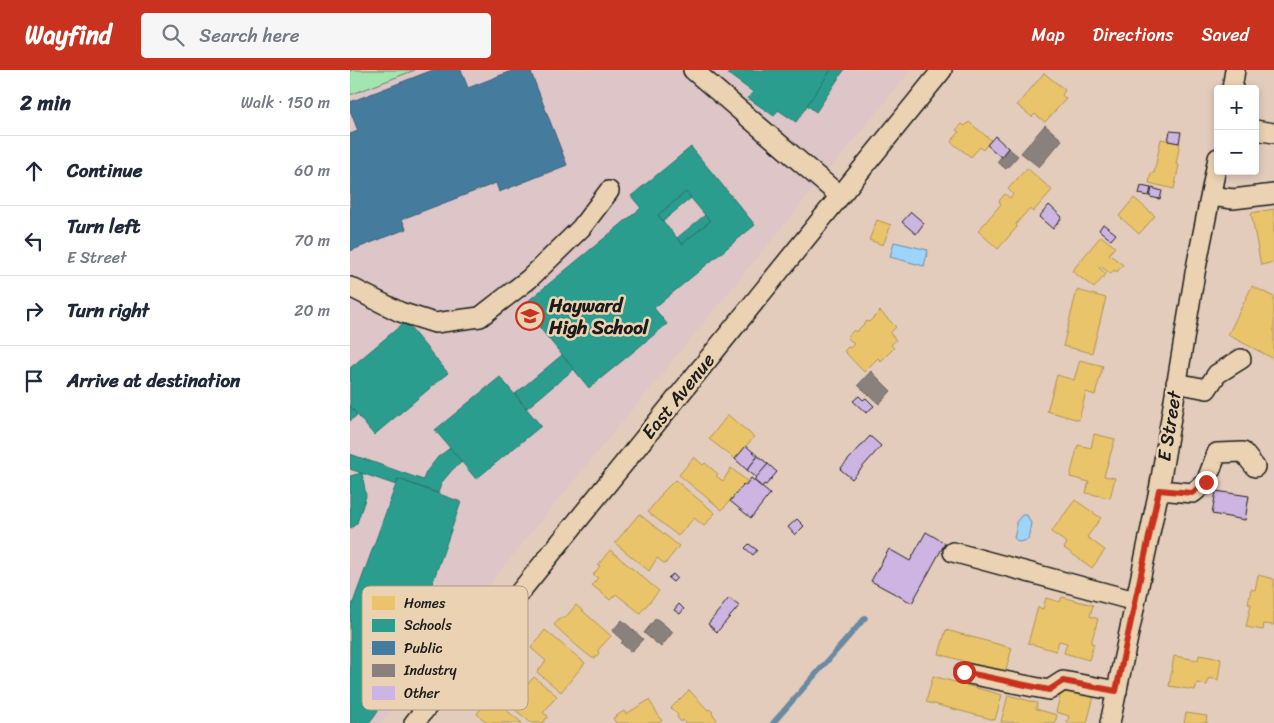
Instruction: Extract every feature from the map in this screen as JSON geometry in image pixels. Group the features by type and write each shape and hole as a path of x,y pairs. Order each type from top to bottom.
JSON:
{"street":[{"path":"693,70 840,196"},
{"name":"East Avenue","path":"525,586 942,70"},
{"path":"1233,85 1235,70"},
{"path":"1259,131 1274,133"},
{"name":"E Street","path":"1110,723 1159,490 1195,273 1215,175"},
{"path":"350,287 400,312 435,323 480,317 529,279 581,228 609,191"},
{"path":"1211,196 1233,200 1274,194"},
{"path":"1176,384 1207,388 1217,374 1241,359"},
{"path":"1159,490 1192,493 1206,482 1217,453 1243,452 1255,468"},
{"path":"953,552 1135,601"},
{"path":"964,672 1049,690 1063,681 1116,691"},
{"name":"East Avenue","path":"414,723 425,710"}],"shaded area":[{"name":"Hayward High School","path":"350,70 911,70 488,586 362,586 362,710 391,710 381,723 350,723"}],"green space":[{"path":"350,70 415,70 350,95"}],"water":[{"path":"894,242 928,250 924,266 890,257"},
{"path":"1022,515 1027,515 1031,523 1028,540 1019,542 1014,538 1016,522"}],"building: Homes":[{"path":"1044,73 1065,90 1062,95 1066,99 1045,122 1035,114 1032,117 1017,105"},
{"path":"969,122 991,140 983,150 980,147 971,157 951,142 959,132 956,130 962,124 965,126"},
{"path":"1161,139 1180,143 1176,164 1179,165 1174,189 1149,183 1151,173 1154,173"},
{"path":"1027,168 1052,190 1033,212 1029,209 1016,224 1017,227 998,249 978,231 1001,204 999,201 1005,194 1010,198 1013,194 1008,189"},
{"path":"1134,198 1155,216 1139,234 1119,216"},
{"path":"1274,209 1274,262 1261,265 1251,213"},
{"path":"877,220 891,225 883,245 869,240"},
{"path":"1101,236 1115,247 1109,254 1123,265 1117,272 1114,270 1111,274 1100,266 1099,268 1106,274 1094,288 1072,271"},
{"path":"1252,286 1274,297 1274,359 1228,335"},
{"path":"1077,290 1106,298 1092,353 1063,346"},
{"path":"880,311 896,327 890,333 896,340 891,345 894,348 881,361 878,358 864,372 844,351 854,344 847,337 854,330 856,332 867,321 869,322"},
{"path":"1080,360 1103,366 1095,395 1086,392 1079,420 1047,411 1057,375 1074,380"},
{"path":"728,415 754,437 735,459 709,439"},
{"path":"1094,434 1115,439 1104,476 1115,478 1110,498 1086,493 1089,482 1070,477 1078,445 1091,448"},
{"path":"694,457 703,465 705,463 723,481 731,468 747,481 722,510 679,475"},
{"path":"675,480 715,513 704,526 694,518 678,536 648,512 661,494"},
{"path":"1075,500 1101,518 1087,537 1105,550 1092,568 1064,548 1067,543 1051,532"},
{"path":"639,514 679,546 665,564 657,558 649,571 615,543"},
{"path":"610,550 659,591 640,613 616,594 610,600 592,585 598,578 593,575 600,566 598,565"},
{"path":"1258,575 1274,579 1274,625 1264,624 1263,630 1246,627 1251,604 1248,604 1251,589 1255,590"},
{"path":"1062,597 1093,605 1090,616 1098,619 1091,643 1094,644 1089,660 1064,653 1067,643 1059,641 1056,651 1028,643 1038,607 1043,609 1046,598 1060,602"},
{"path":"576,605 611,636 598,650 599,653 595,658 592,658 577,646 554,625 562,616 564,619"},
{"path":"545,630 585,663 561,692 537,672 546,661 531,648"},
{"path":"946,630 1012,648 1005,673 939,654"},
{"path":"1199,655 1221,659 1218,680 1209,678 1207,685 1197,683 1195,690 1169,686 1174,656 1198,660"},
{"path":"933,676 1002,695 995,720 926,702"},
{"path":"534,677 557,696 543,713 548,716 543,723 531,723 515,710 528,710 528,684"},
{"path":"1062,688 1094,696 1087,723 1067,723 1069,716 1056,712"},
{"path":"689,690 708,710 713,712 712,714 717,719 713,723 685,723 683,720 681,722 677,717 678,715 671,708"},
{"path":"1008,695 1037,703 1036,709 1057,715 1055,723 1001,722"},
{"path":"649,700 662,721 659,723 616,723 613,718 624,711 626,714"},
{"path":"480,710 506,710 522,723 487,723 477,714"},
{"path":"1186,713 1207,716 1206,723 1184,723"}],"building: Schools":[{"path":"731,70 831,70 796,122 778,110 774,116 748,98 753,92 728,74"},
{"path":"831,70 844,70 816,112 807,105"},
{"path":"691,147 755,225 654,308 667,324 589,388 522,306 641,208 631,196","holes":["686,192 710,221 682,244 658,215"]},
{"path":"686,192 691,198 663,221 658,215"},
{"path":"705,215 710,221 682,244 677,238"},
{"path":"405,322 448,373 374,435 350,406 350,368"},
{"path":"562,355 574,369 527,408 515,394"},
{"path":"500,377 541,426 476,479 435,430"},
{"path":"350,406 357,415 350,421"},
{"path":"450,448 462,462 442,482 438,493 398,479 396,485 350,469 350,454 423,480 426,472 438,457"},
{"path":"362,473 366,496 357,523 350,529 350,476"},
{"path":"398,479 461,502 431,586 362,586 362,710 378,710 369,723 350,723 350,611"}],"building: Public":[{"path":"433,70 461,70 468,88 514,70 530,70 567,165 499,192 496,183 402,219 406,229 350,251 350,134 358,131 350,110 350,102"}],"building: Industry":[{"path":"1045,125 1062,140 1039,167 1021,153"},
{"path":"1008,148 1018,156 1006,169 997,162"},
{"path":"871,371 891,391 879,404 858,385"},
{"path":"656,618 673,632 661,647 644,633"},
{"path":"622,620 643,639 631,652 612,631"}],"building: Other":[{"path":"1170,131 1181,132 1179,143 1168,141"},
{"path":"995,136 1008,148 1001,157 987,145"},
{"path":"1141,186 1151,188 1149,196 1139,194"},
{"path":"1152,188 1162,191 1160,199 1150,197"},
{"path":"1049,205 1062,217 1053,229 1039,217"},
{"path":"911,212 924,223 916,234 902,222"},
{"path":"1103,224 1116,234 1111,240 1099,230"},
{"path":"859,396 863,400 866,398 874,406 866,413 853,401"},
{"path":"870,436 881,446 852,479 840,469"},
{"path":"746,446 758,456 747,470 735,459"},
{"path":"758,456 768,464 757,478 747,470"},
{"path":"768,464 777,472 762,487 754,480"},
{"path":"751,478 770,494 751,518 730,501"},
{"path":"1216,491 1249,496 1245,520 1212,514"},
{"path":"797,519 804,526 795,535 788,527"},
{"path":"926,532 945,543 912,603 871,581 889,549 910,561"},
{"path":"749,544 757,550 753,555 745,548"},
{"path":"673,574 677,578 673,582 668,578"},
{"path":"729,598 739,606 717,632 708,624"},
{"path":"679,604 684,609 680,614 674,610"}],"waterway":[{"path":"773,723 865,618"}],"place":[{"name":"Hayward High School","path":"530,316"}],"route":[{"path":"964,672 1049,690 1063,681 1116,691 1159,490 1192,493 1206,482"}]}
